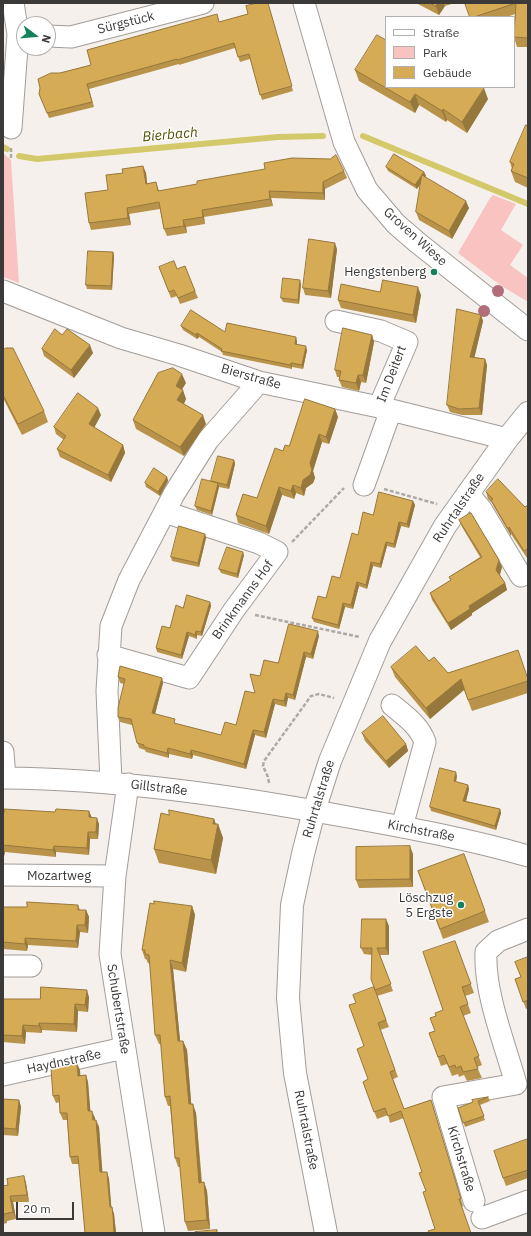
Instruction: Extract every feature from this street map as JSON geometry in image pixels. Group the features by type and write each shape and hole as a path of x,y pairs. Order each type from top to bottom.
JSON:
{"main road":[{"name":"Ruhrtalstraße","path":"326,1233 295,1073 288,998 292,905 314,810 330,761 380,641 444,526 507,439 528,413"}],"street":[{"path":"13,3 16,16"},
{"name":"Sürgstück","path":"56,36 72,37 203,3"},
{"name":"Groven Wiese","path":"304,3 344,142 367,190 396,224 528,330"},
{"path":"11,128 19,56"},
{"name":"Bierstraße","path":"3,291 121,338 179,355 259,382 385,409 507,439"},
{"name":"Im Deitert","path":"336,322 381,331 407,342 385,409"},
{"path":"120,783 107,691 108,655 111,626 129,580 174,494 208,440 259,382"},
{"path":"364,485 385,409"},
{"path":"468,493 481,509 521,576"},
{"name":"Brinkmanns Hof","path":"108,655 189,678 234,610 277,552 259,543 165,512"},
{"path":"392,705 410,719 421,732 424,742 402,827"},
{"path":"3,752 4,778"},
{"name":"Gillstraße","path":"4,778 120,783 314,810"},
{"name":"Schubertstraße","path":"120,783 110,954 154,1233"},
{"name":"Kirchstraße","path":"314,810 445,835 528,856"},
{"name":"Mozartweg","path":"3,876 115,876"},
{"name":"Kirchstraße","path":"528,929 498,941 486,952 485,967 490,993 522,1082 442,1097 478,1210 528,1201"},
{"path":"3,966 31,966"},
{"name":"Haydnstraße","path":"3,1074 124,1048"}],"path":[{"path":"234,610 380,641"},
{"path":"270,804 268,777 263,766 264,761 311,696 319,694 353,703"}],"green space":[{"path":"3,153 11,160 19,283 3,277"},
{"path":"493,195 516,204 501,230 523,245 510,265 528,278 528,302 500,285 458,253"}],"building":[{"path":"258,3 268,3 292,86 260,95 249,54 238,57 234,43 87,84 92,102 47,113 39,94 40,88 38,79 51,73 60,73 91,65 87,50 217,14 219,22 248,14 246,6"},
{"path":"430,3 437,3 436,6"},
{"path":"465,3 516,3 477,16 470,16"},
{"path":"516,3 528,3 528,38 515,37"},
{"path":"377,35 385,39 385,87 355,70"},
{"path":"386,88 484,88 462,122 443,109 442,111 415,94 410,102"},
{"path":"526,125 528,126 528,178 511,171 514,164 510,162"},
{"path":"394,154 424,172 415,185 386,167"},
{"path":"336,155 344,171 323,182 323,193 269,191 270,199 202,210 203,217 183,220 184,226 164,229 159,202 127,208 128,218 89,223 85,193 108,190 106,175 123,173 122,169 143,166 146,184 156,182 158,191 197,184 197,181 265,169 264,163 292,158 330,159"},
{"path":"422,175 466,201 449,231 416,212"},
{"path":"309,239 335,243 328,291 303,288"},
{"path":"88,251 113,252 111,286 86,285"},
{"path":"174,261 177,269 185,266 195,291 178,298 174,290 169,292 159,267"},
{"path":"283,278 300,280 298,300 281,298"},
{"path":"383,280 418,287 413,315 338,300 341,284 380,292"},
{"path":"457,309 481,315 470,357 485,359 479,408 459,409 447,405"},
{"path":"191,310 225,332 227,323 296,337 295,344 306,346 302,365 291,363 290,365 221,351 222,349 197,333 196,335 181,326"},
{"path":"343,328 372,335 363,375 358,375 356,383 339,380 341,371 335,370"},
{"path":"55,329 62,335 67,329 90,345 71,370 42,349"},
{"path":"6,348 13,348 44,411 18,424 3,395 3,350"},
{"path":"173,368 182,374 176,386 183,390 177,400 203,415 180,447 133,420 158,373"},
{"path":"78,393 98,408 89,424 123,445 108,475 57,449 66,436 54,427"},
{"path":"305,399 335,409 326,437 319,434 310,463 312,470 310,475 303,480 301,488 293,485 291,491 279,487 266,526 236,515 243,494 257,498 275,448 283,451 285,445 289,446"},
{"path":"218,456 234,460 227,485 211,481"},
{"path":"154,468 167,477 158,492 145,483"},
{"path":"202,479 218,483 211,511 195,506"},
{"path":"498,479 525,507 528,505 528,549 524,551 509,527 508,529 491,500 493,499 486,492"},
{"path":"379,492 413,501 407,524 399,522 394,544 386,542 380,564 371,562 366,585 357,582 351,605 343,603 338,625 312,618 318,596 326,598 332,576 340,578 352,533 358,535 363,512 373,515"},
{"path":"471,513 499,560 496,570 505,583 469,606 470,609 448,623 430,593 451,580 449,577 482,557 459,520"},
{"path":"179,526 205,534 198,563 171,557"},
{"path":"227,547 243,552 237,574 219,569"},
{"path":"187,595 210,602 201,632 196,631 195,635 187,632 181,655 156,648 162,626 170,628 176,605 183,608"},
{"path":"289,624 318,631 311,654 304,652 293,695 286,693 284,701 273,699 264,732 253,730 244,764 191,750 190,754 168,748 167,753 144,747 144,745 137,743 131,719 118,717 118,708 125,679 118,677 120,666 162,678 152,713 175,719 174,723 221,735 225,722 236,725 245,691 255,693 250,674 260,676 264,660 278,663"},
{"path":"416,646 429,661 434,657 448,673 518,650 528,681 468,700 461,679 426,708 391,667"},
{"path":"383,716 406,744 386,761 362,733"},
{"path":"440,768 456,772 454,781 468,785 463,801 500,809 495,826 430,807"},
{"path":"4,809 55,812 56,809 89,811 89,817 97,818 96,832 88,832 87,848 54,846 53,850 3,845"},
{"path":"169,810 214,819 213,824 218,824 211,860 154,849 161,813 169,815"},
{"path":"410,846 410,879 356,880 356,847"},
{"name":"Löschzug 5 Ergste","path":"464,854 485,911 440,929 418,871"},
{"path":"154,901 192,906 182,963 170,960 178,1041 183,1041 189,1104 193,1104 199,1183 204,1182 207,1220 185,1222 179,1158 175,1158 170,1096 165,1097 160,1035 155,1035 149,955 145,954 145,950 142,950 150,903 154,904"},
{"path":"27,902 78,905 78,910 86,910 85,925 77,925 76,941 25,938 25,944 3,942 3,907 27,907"},
{"path":"362,919 386,919 386,948 377,948 391,984 375,990 371,979 372,948 361,948"},
{"path":"455,941 471,984 462,987 468,1004 460,1007 479,1056 474,1058 478,1069 463,1072 461,1066 456,1068 455,1065 449,1067 444,1055 438,1057 429,1033 435,1031 430,1018 436,1016 435,1013 443,1010 423,952"},
{"path":"528,957 528,1000 523,1002 515,979 521,977 515,962"},
{"path":"41,987 87,990 85,1005 75,1004 74,1024 39,1023 39,1026 23,1025 22,1036 3,1035 3,999 40,999"},
{"path":"374,987 386,1020 378,1023 395,1070 390,1072 404,1109 431,1100 461,1199 459,1199 471,1233 429,1233 428,1231 435,1229 423,1192 426,1191 419,1173 422,1172 401,1111 388,1116 385,1108 374,1112 363,1082 368,1079 357,1049 364,1046 349,1005 356,1003 353,995"},
{"path":"77,1063 78,1076 86,1075 88,1111 92,1111 93,1120 96,1120 100,1172 107,1172 114,1233 85,1233 78,1156 70,1157 67,1113 60,1113 59,1095 53,1096 51,1069"},
{"path":"488,1097 478,1101 484,1116 463,1123 458,1108 473,1102 472,1100"},
{"path":"3,1099 19,1100 16,1129 3,1128"},
{"path":"528,1139 528,1170 503,1178 494,1151"},
{"path":"24,1176 27,1195 10,1196 13,1212 4,1214 3,1217 3,1186 8,1185 7,1179"},
{"path":"217,1230 217,1233 195,1233 195,1232"}],"waterway":[{"name":"Bierbach","path":"19,156 37,159 278,137 323,136"},
{"name":"Bierbach","path":"363,136 528,204"},
{"name":"Bierbach","path":"3,147 7,149"}],"place":[{"name":"Hengstenberg","path":"434,272"},
{"name":"Löschzug 5 Ergste","path":"461,905"}]}
